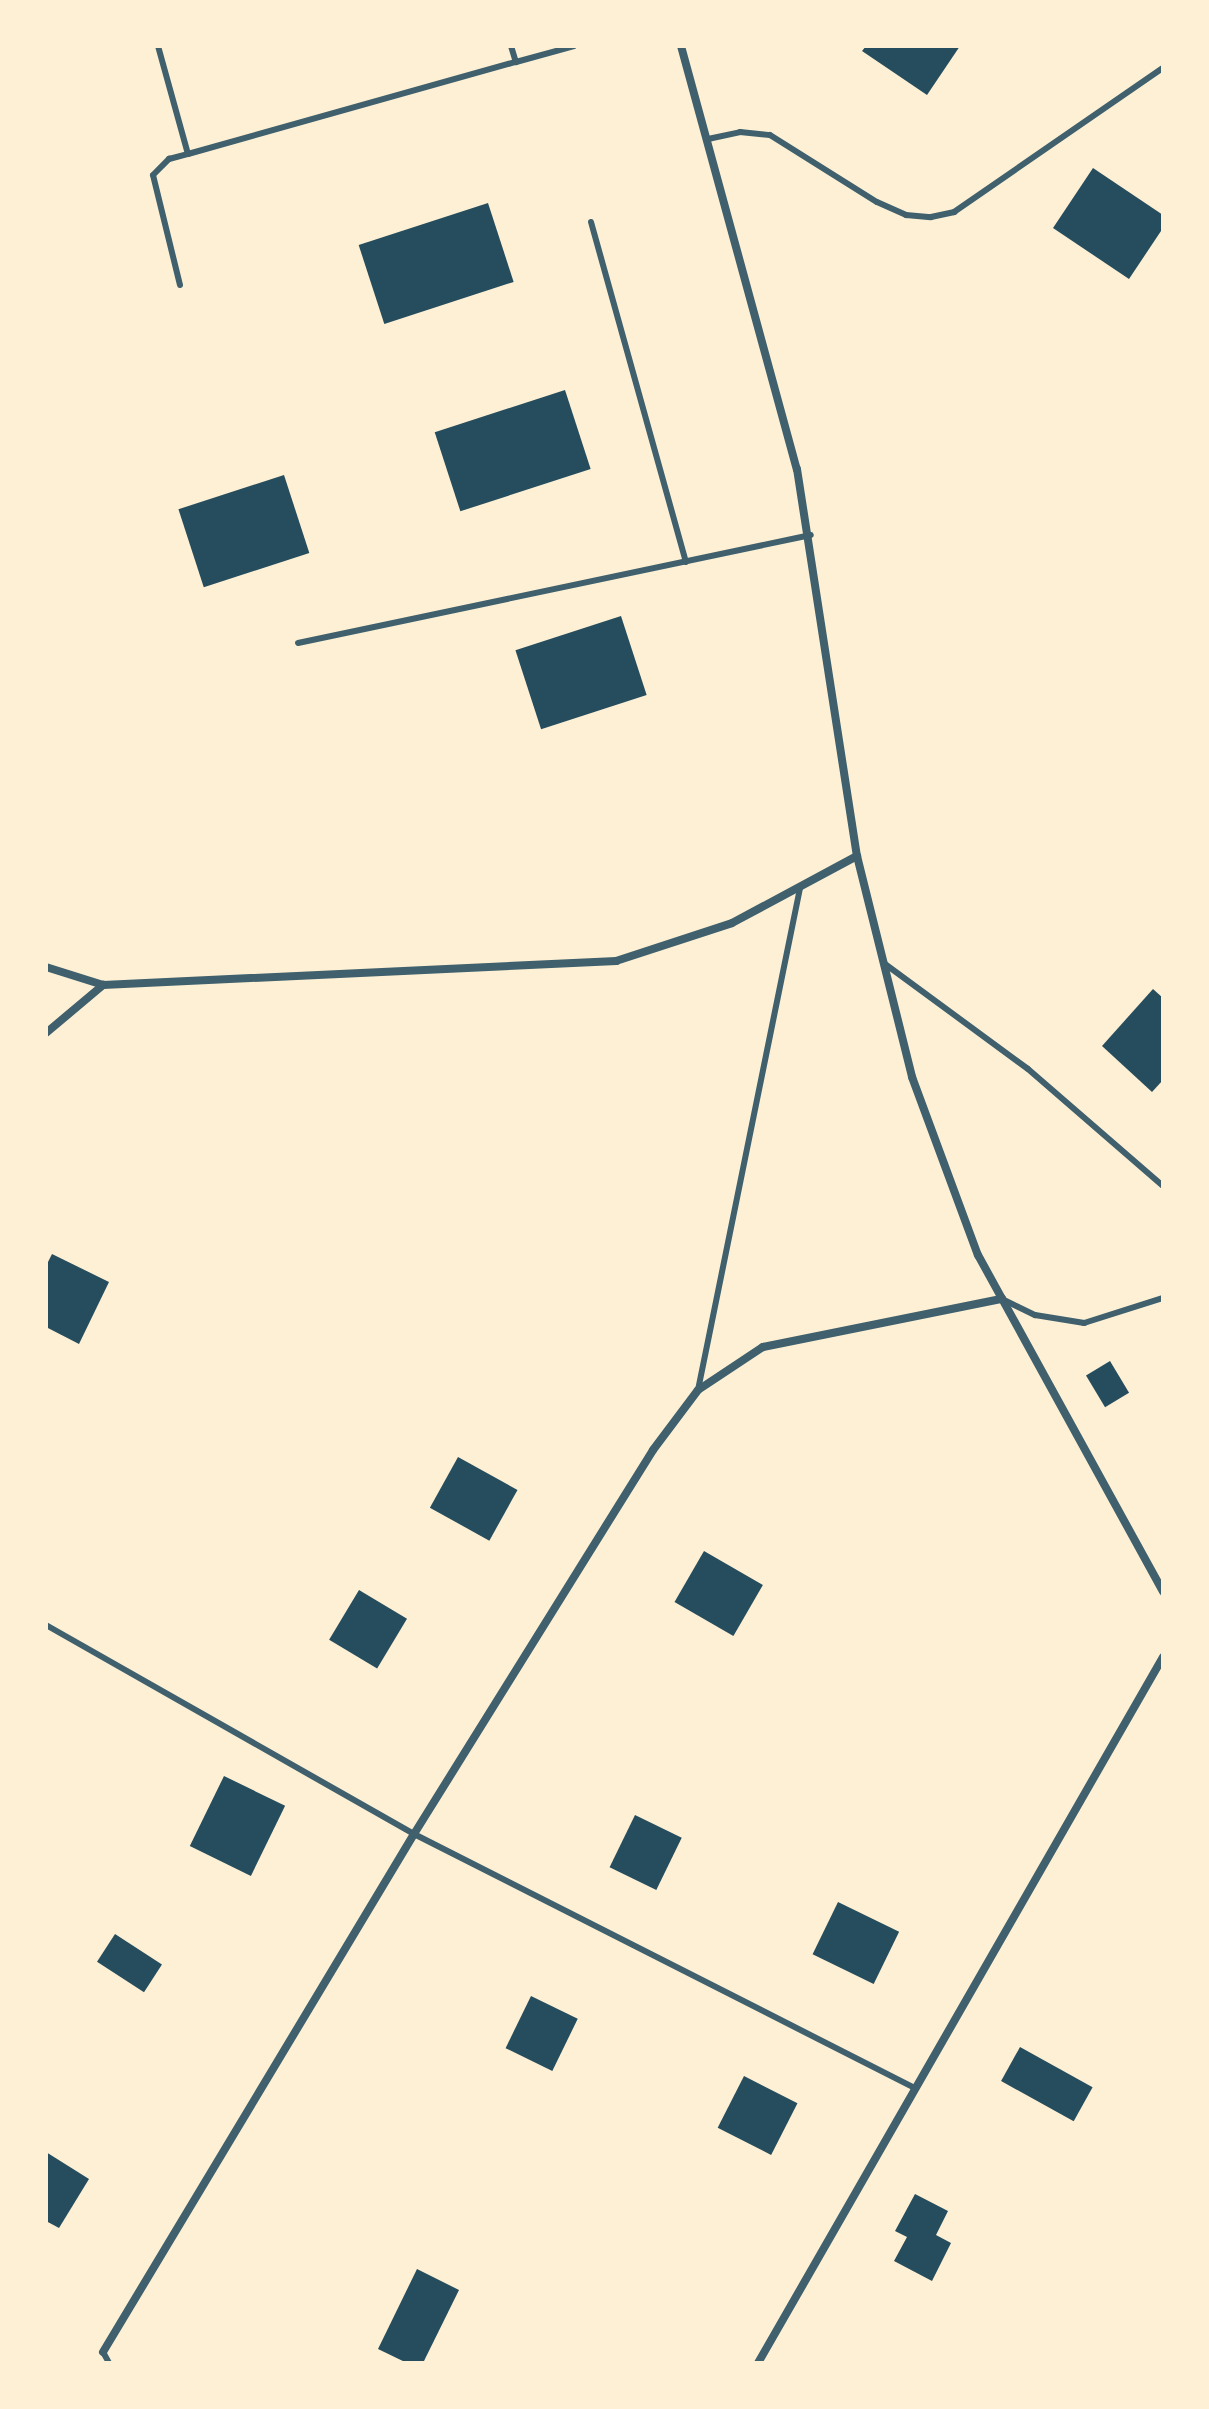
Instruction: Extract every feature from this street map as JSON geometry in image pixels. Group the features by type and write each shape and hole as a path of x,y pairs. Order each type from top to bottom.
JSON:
{"street":[{"path":"681,46 811,535 857,856 912,1077 978,1255 1163,1591"},
{"path":"46,967 103,985 616,961 732,923 857,856"},
{"path":"46,1033 103,985"},
{"path":"103,2352 414,1834 653,1450 698,1390 763,1347 1002,1299"},
{"path":"758,2363 913,2087 1163,1657"}],"lane":[{"path":"158,46 188,154"},
{"path":"511,46 516,62"},
{"path":"180,285 153,175 169,159 574,46"},
{"path":"708,139 740,132 770,135 877,202 906,215 931,217 954,212 1163,68"},
{"path":"591,222 686,562"},
{"path":"298,643 811,535"},
{"path":"698,1390 800,888"},
{"path":"882,962 1028,1069 1163,1186"},
{"path":"1002,1299 1035,1315 1084,1323 1163,1298"},
{"path":"46,1625 414,1834 913,2087"},
{"path":"103,2352 109,2363"}],"building":[{"path":"866,46 960,46 927,95 862,51"},
{"path":"1093,168 1163,215 1163,228 1129,279 1053,228"},
{"path":"488,203 514,282 384,324 359,245"},
{"path":"565,390 591,469 460,511 435,432"},
{"path":"284,475 309,553 204,587 178,509"},
{"path":"621,616 647,695 541,729 515,650"},
{"path":"1153,989 1163,998 1163,1080 1152,1092 1102,1046"},
{"path":"52,1254 109,1282 79,1344 46,1327 46,1266"},
{"path":"1110,1361 1129,1393 1105,1407 1086,1375"},
{"path":"458,1457 517,1490 489,1541 430,1508"},
{"path":"704,1551 763,1585 733,1636 674,1602"},
{"path":"359,1590 407,1619 377,1669 329,1640"},
{"path":"224,1776 285,1806 251,1876 190,1846"},
{"path":"635,1815 682,1838 656,1890 610,1867"},
{"path":"838,1902 899,1932 874,1984 813,1954"},
{"path":"115,1934 162,1964 144,1992 97,1962"},
{"path":"531,1996 578,2019 552,2071 506,2048"},
{"path":"1020,2047 1093,2087 1074,2121 1001,2081"},
{"path":"744,2076 797,2103 771,2155 718,2128"},
{"path":"46,2152 89,2179 59,2228 46,2221"},
{"path":"915,2194 948,2211 936,2235 951,2243 932,2281 894,2261 907,2237 895,2231"},
{"path":"417,2269 459,2290 423,2363 407,2363 378,2349"}]}
